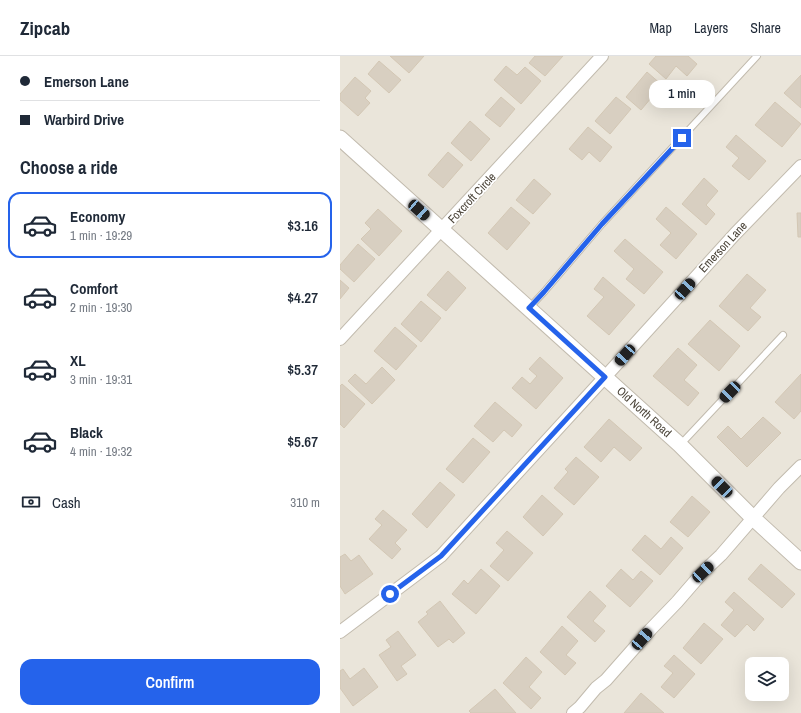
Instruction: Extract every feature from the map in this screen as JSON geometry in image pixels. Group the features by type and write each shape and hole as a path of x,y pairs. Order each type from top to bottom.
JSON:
{"street":[{"name":"Foxcroft Circle","path":"340,340 602,56"},
{"name":"Old North Road","path":"340,138 680,445 753,518 801,562"},
{"name":"Emerson Lane","path":"340,632 441,556 735,234 801,166"},
{"path":"573,713 596,688 606,680 703,572 721,555 779,488 801,466"}],"lane":[{"path":"529,308 602,224 757,56"},
{"path":"680,445 782,335"}],"shaded area":[{"path":"340,56 801,56 801,713 340,713"}],"building":[{"path":"390,56 424,56 409,73"},
{"path":"535,56 563,56 545,76 529,63"},
{"path":"656,56 688,56 697,64 687,76 676,66 666,79 649,64"},
{"path":"379,61 401,80 389,93 368,74"},
{"path":"506,66 517,75 525,67 541,81 521,104 494,80"},
{"path":"647,72 662,85 641,110 626,97"},
{"path":"801,75 801,108 784,93"},
{"path":"355,77 371,91 365,98 370,103 358,116 340,100 340,94"},
{"path":"501,97 515,109 500,127 485,115"},
{"path":"616,97 631,109 610,134 595,121"},
{"path":"775,102 801,124 782,147 755,125"},
{"path":"470,121 490,139 471,161 451,143"},
{"path":"588,127 612,147 600,162 589,152 582,160 569,149"},
{"path":"736,135 766,161 749,180 732,166 739,158 726,147"},
{"path":"448,152 463,165 443,188 428,175"},
{"path":"704,178 718,191 706,205 715,214 706,225 682,204"},
{"path":"534,179 551,194 533,214 516,200"},
{"path":"511,207 530,223 507,250 488,233"},
{"path":"666,207 697,234 676,259 660,245 671,233 656,219"},
{"path":"378,209 402,231 379,256 361,239 371,229 365,223"},
{"path":"797,213 801,213 801,237 798,237"},
{"path":"625,239 663,272 644,294 626,279 634,269 614,251"},
{"path":"358,244 375,259 354,282 340,269 340,265"},
{"path":"448,271 466,288 446,311 427,295"},
{"path":"747,274 766,290 750,308 761,317 748,331 719,306"},
{"path":"603,277 635,305 609,335 587,316 604,297 594,289"},
{"path":"340,280 349,288 340,299"},
{"path":"421,301 441,318 421,342 401,324"},
{"path":"710,320 740,346 719,371 688,344"},
{"path":"395,327 417,346 396,370 374,351"},
{"path":"678,348 697,365 684,380 699,393 688,406 653,376"},
{"path":"540,357 563,378 536,409 512,388 522,377 530,384 537,376 529,369"},
{"path":"382,367 395,380 372,404 348,381 355,374 366,384"},
{"path":"801,374 801,411 794,419 775,402"},
{"path":"342,384 365,404 344,428 340,424 340,386"},
{"path":"495,402 522,425 512,437 504,430 493,442 474,426"},
{"path":"763,417 781,433 747,467 717,437 728,426 741,439"},
{"path":"609,419 642,448 630,461 614,447 601,462 584,447"},
{"path":"473,438 490,452 463,483 446,469"},
{"path":"576,457 599,477 574,505 554,488 568,472 565,469"},
{"path":"440,482 455,495 427,528 412,514"},
{"path":"542,495 563,514 543,536 523,517"},
{"path":"692,496 710,512 688,537 670,522"},
{"path":"383,510 407,530 395,543 401,549 392,559 369,539 382,525 375,519"},
{"path":"507,531 533,553 508,581 490,566 504,550 496,543"},
{"path":"645,535 661,549 671,537 683,548 660,575 632,550"},
{"path":"345,554 351,561 359,555 373,574 345,594 340,586 340,557"},
{"path":"761,564 795,594 782,608 748,579"},
{"path":"481,569 500,586 476,614 452,594 464,580 468,584"},
{"path":"621,569 633,580 641,571 653,581 630,607 606,586"},
{"path":"590,591 606,606 593,621 605,631 595,642 567,617"},
{"path":"734,592 764,619 754,631 747,624 735,637 721,625 734,610 725,602"},
{"path":"440,601 465,633 453,643 449,639 438,647 418,622 428,614 426,612"},
{"path":"704,623 723,639 701,664 683,648"},
{"path":"562,626 578,641 566,655 576,663 565,675 540,652"},
{"path":"398,631 416,655 401,666 407,674 397,681 379,655 391,647 386,640"},
{"path":"674,655 695,674 674,698 661,687 673,673 664,666"},
{"path":"526,657 542,672 529,687 541,698 531,709 503,683"},
{"path":"364,668 378,687 353,706 340,688 340,671 343,669 350,679"},
{"path":"495,689 516,713 471,713 469,711"},
{"path":"641,693 664,713 624,713"}],"route":[{"path":"390,594 441,556 605,377 529,308 602,224 682,138"}]}
